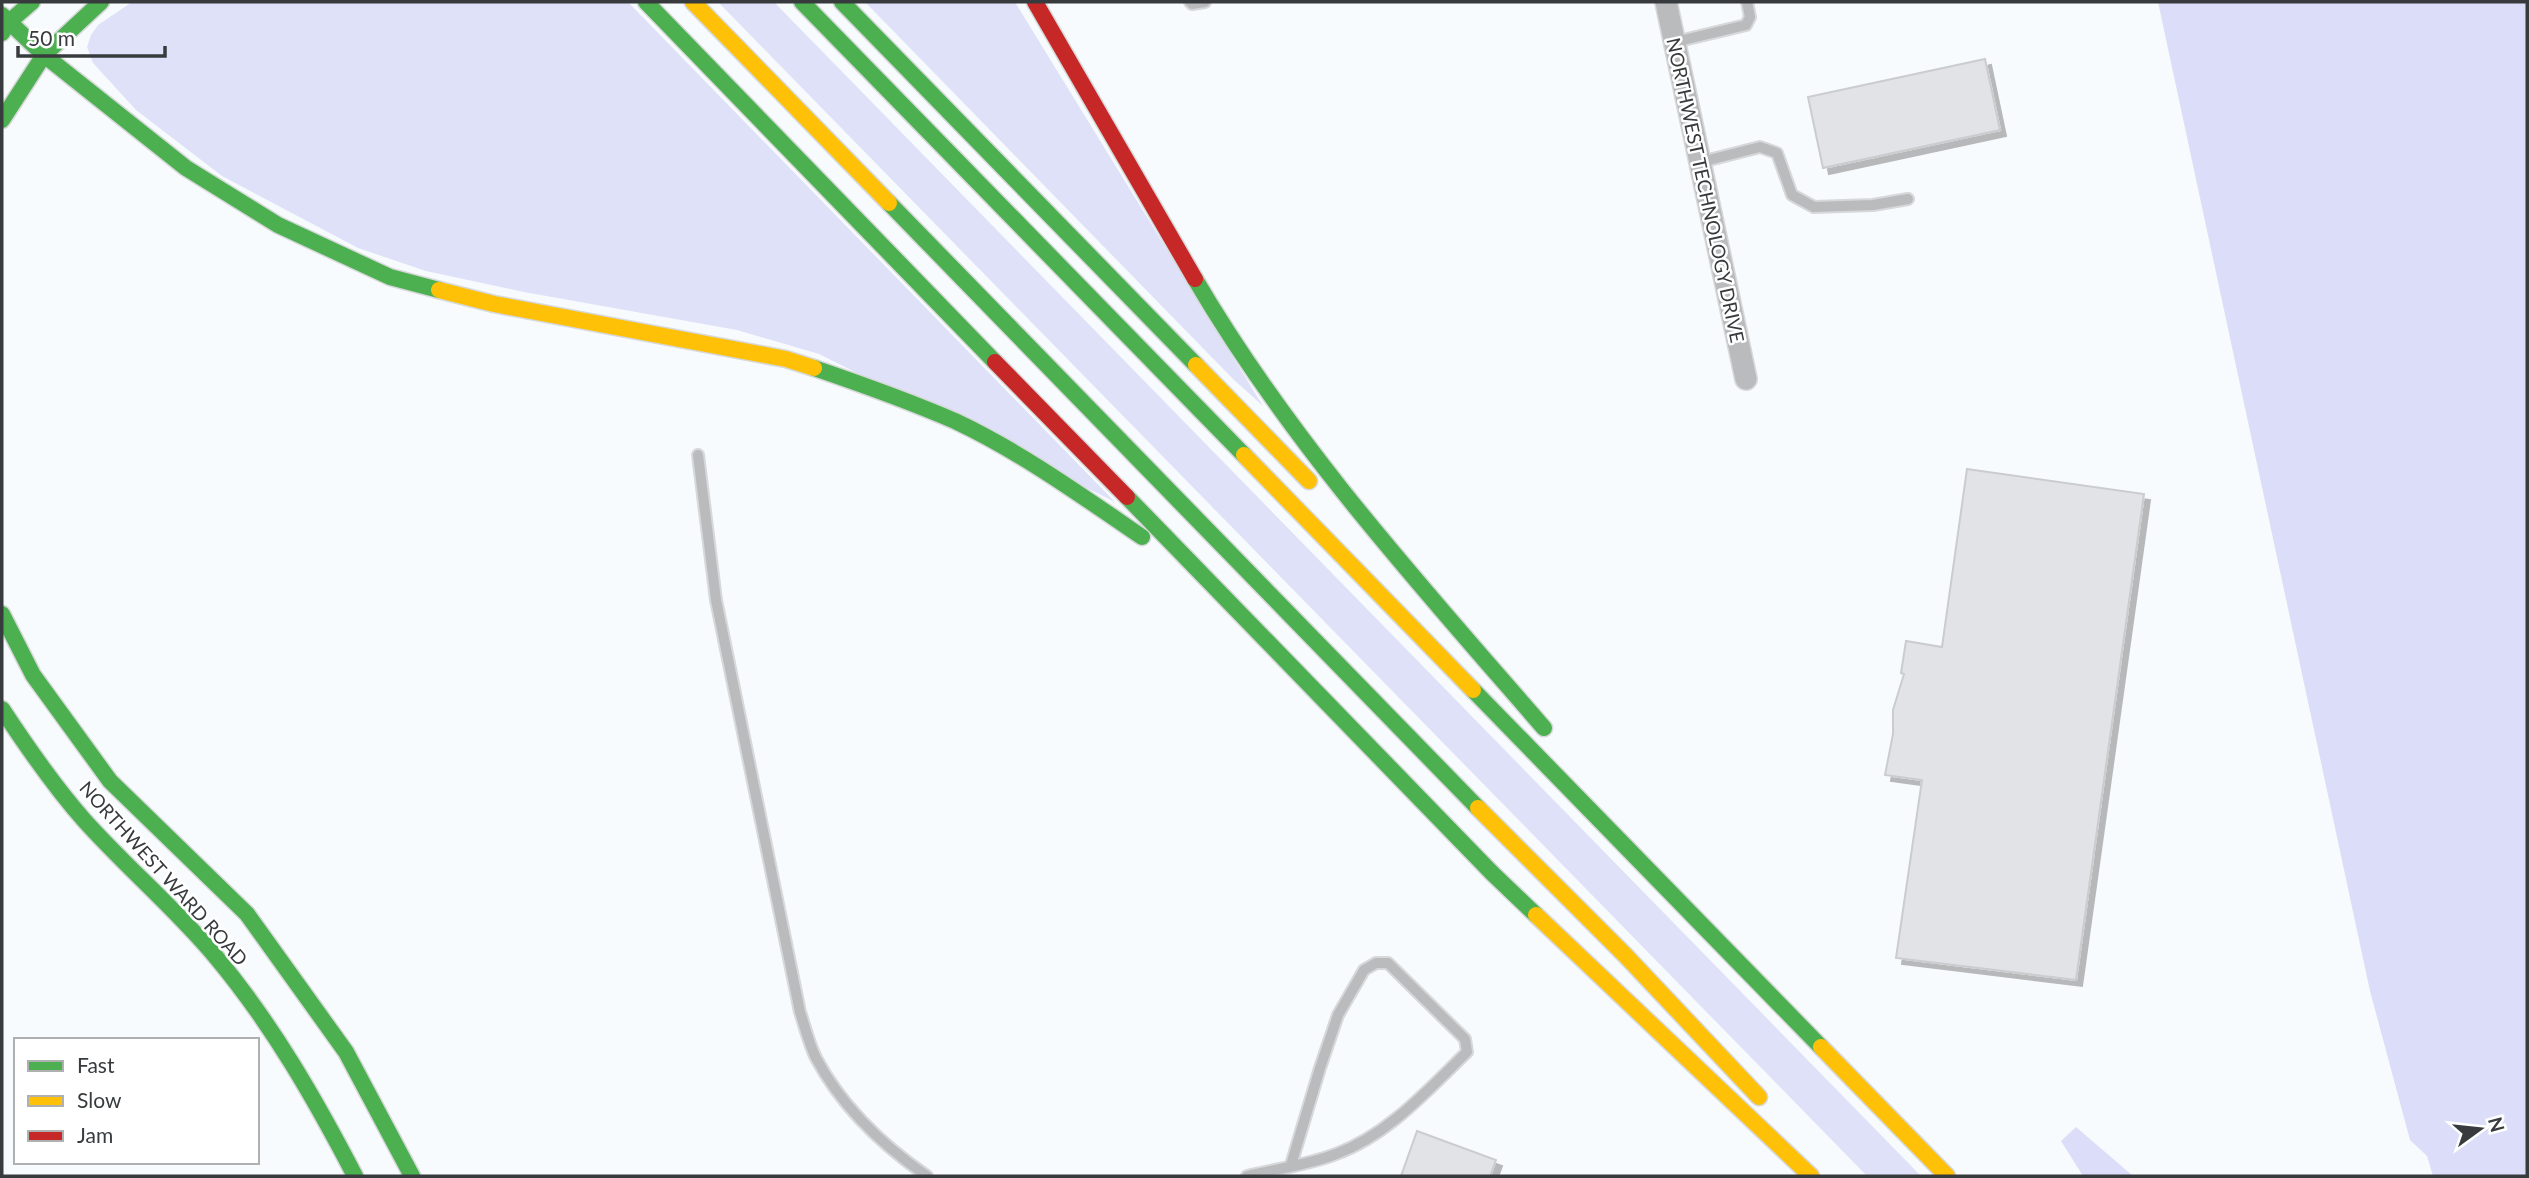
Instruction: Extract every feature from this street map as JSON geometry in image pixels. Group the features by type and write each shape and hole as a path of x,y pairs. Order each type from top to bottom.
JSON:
{"main road":[{"path":"32,2 4,23 186,168 278,225 390,277 494,304 786,359 865,385 956,422 1054,477 1140,535 1231,607"},
{"path":"2,120 44,55 101,2"},
{"path":"646,2 1492,873 1811,1176"},
{"path":"693,2 1402,732 1625,956 1768,1106"},
{"path":"802,2 1947,1176"},
{"path":"842,2 1318,489"},
{"path":"1035,2 1196,281 1307,448 1472,647 1555,740"},
{"path":"1337,509 1472,647"},
{"name":"NORTHWEST WARD ROAD","path":"2,614 33,675 110,781 247,914 346,1052 412,1176"},
{"name":"NORTHWEST WARD ROAD","path":"2,709 33,756 83,819 216,957 271,1030 324,1116 355,1176"},
{"path":"1656,855 1840,1065"}],"street":[{"name":"NORTHWEST TECHNOLOGY DRIVE","path":"1666,2 1746,379"}],"lane":[{"path":"1190,2 1205,2"},
{"path":"1675,42 1746,25 1750,17 1747,2"},
{"path":"1701,162 1760,147 1777,153 1792,195 1814,207 1873,205 1908,199"},
{"path":"698,456 716,600 800,1012 816,1057 851,1111 905,1161 927,1176"},
{"path":"1247,1176 1336,1154 1361,1142 1407,1111 1467,1052 1465,1039 1388,963 1376,963 1364,970 1338,1015 1291,1165"}],"shaded area":[{"path":"132,2 628,2 1115,502 819,354 737,330 524,292 426,271 358,248 222,176 136,110 93,63 87,47 98,25"},
{"path":"718,2 774,2 1921,1176 1867,1176"},
{"path":"865,2 1015,2 1263,406 1233,379"},
{"path":"2158,2 2527,2 2527,1176 2433,1176 2427,1156 2410,1140 2370,991"},
{"path":"2076,1127 2133,1176 2083,1176 2061,1141"}],"building":[{"path":"1985,59 2000,130 1823,168 1808,97"},
{"path":"1967,469 2144,494 2076,980 1896,958 1922,780 1885,775 1893,734 1893,710 1904,674 1901,673 1906,641 1942,647"},
{"path":"1417,1131 1496,1160 1490,1176 1401,1176"}],"traffic: fast":[{"path":"2,33 9,22 32,2"},
{"path":"2,120 44,55 101,2"},
{"path":"646,2 995,362"},
{"path":"802,2 1244,455"},
{"path":"842,2 1196,365"},
{"path":"2,15 44,55 186,168 278,225 390,277 439,290"},
{"path":"889,203 1478,808"},
{"path":"1195,279 1232,340 1315,455 1404,566 1544,728"},
{"path":"814,368 920,407 980,433 1051,475 1142,537"},
{"path":"1127,497 1536,915"},
{"path":"2,614 33,675 110,781 247,914 346,1052 412,1176"},
{"path":"1473,690 1821,1047"},
{"path":"2,709 73,807 200,939 236,982 292,1063 355,1176"}],"traffic: slow":[{"path":"693,2 889,203"},
{"path":"439,290 494,304 786,359 814,368"},
{"path":"1196,365 1309,481"},
{"path":"1244,455 1473,690"},
{"path":"1478,808 1625,955 1759,1097"},
{"path":"1536,915 1811,1176"},
{"path":"1821,1047 1947,1176"}],"traffic: jam":[{"path":"1035,2 1195,279"},
{"path":"995,362 1127,497"}]}
